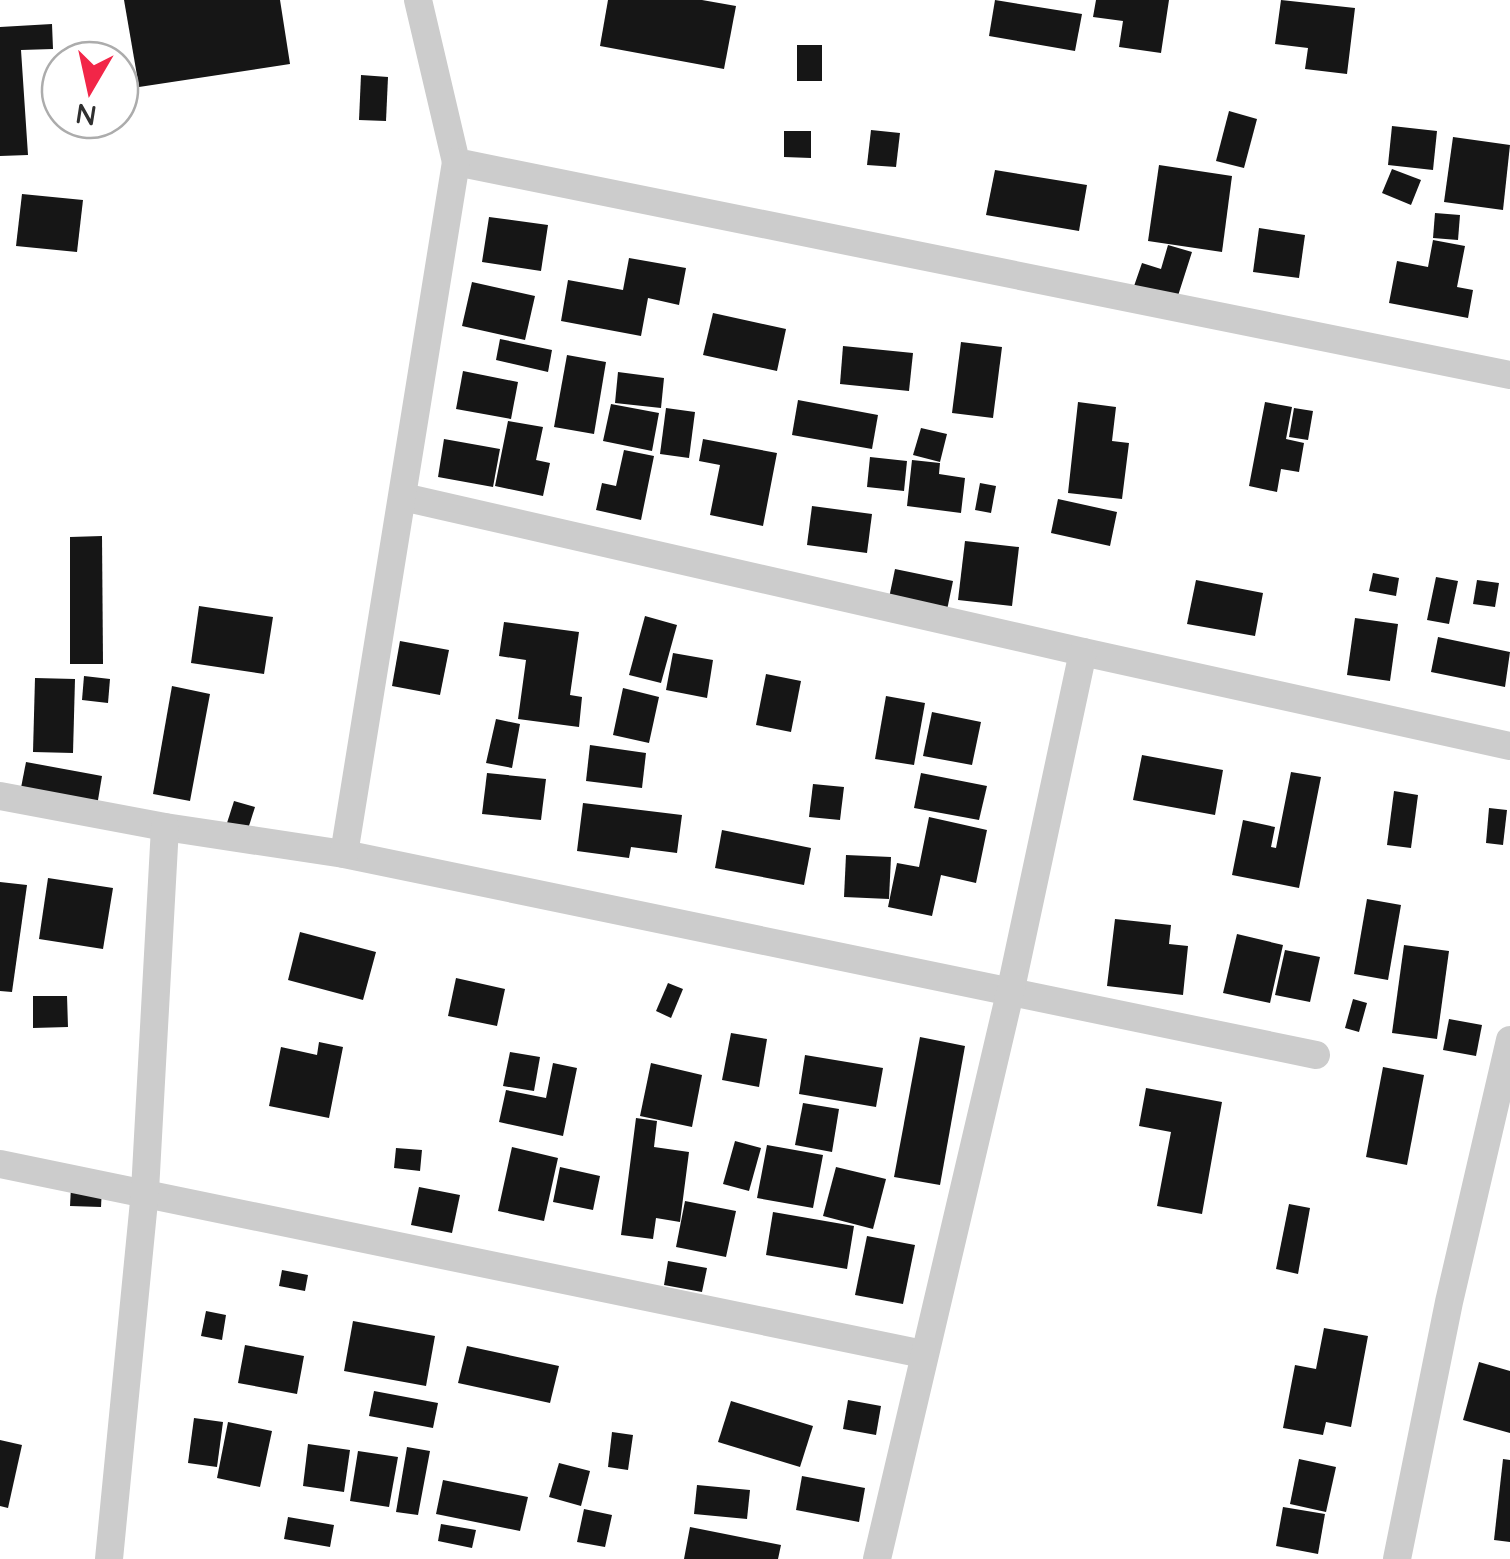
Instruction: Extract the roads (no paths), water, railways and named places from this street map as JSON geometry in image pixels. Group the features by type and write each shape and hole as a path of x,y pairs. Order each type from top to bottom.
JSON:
{"street":[{"path":"344,854 456,162 418,0"},
{"path":"456,162 1510,375"},
{"path":"402,497 1510,746"},
{"path":"877,1559 1010,993 1083,652"},
{"path":"0,796 165,827 344,854 1316,1055"},
{"path":"109,1559 145,1191 165,827"},
{"path":"1397,1559 1449,1302 1500,1125 1510,1040"},
{"path":"0,1164 924,1354"}]}
